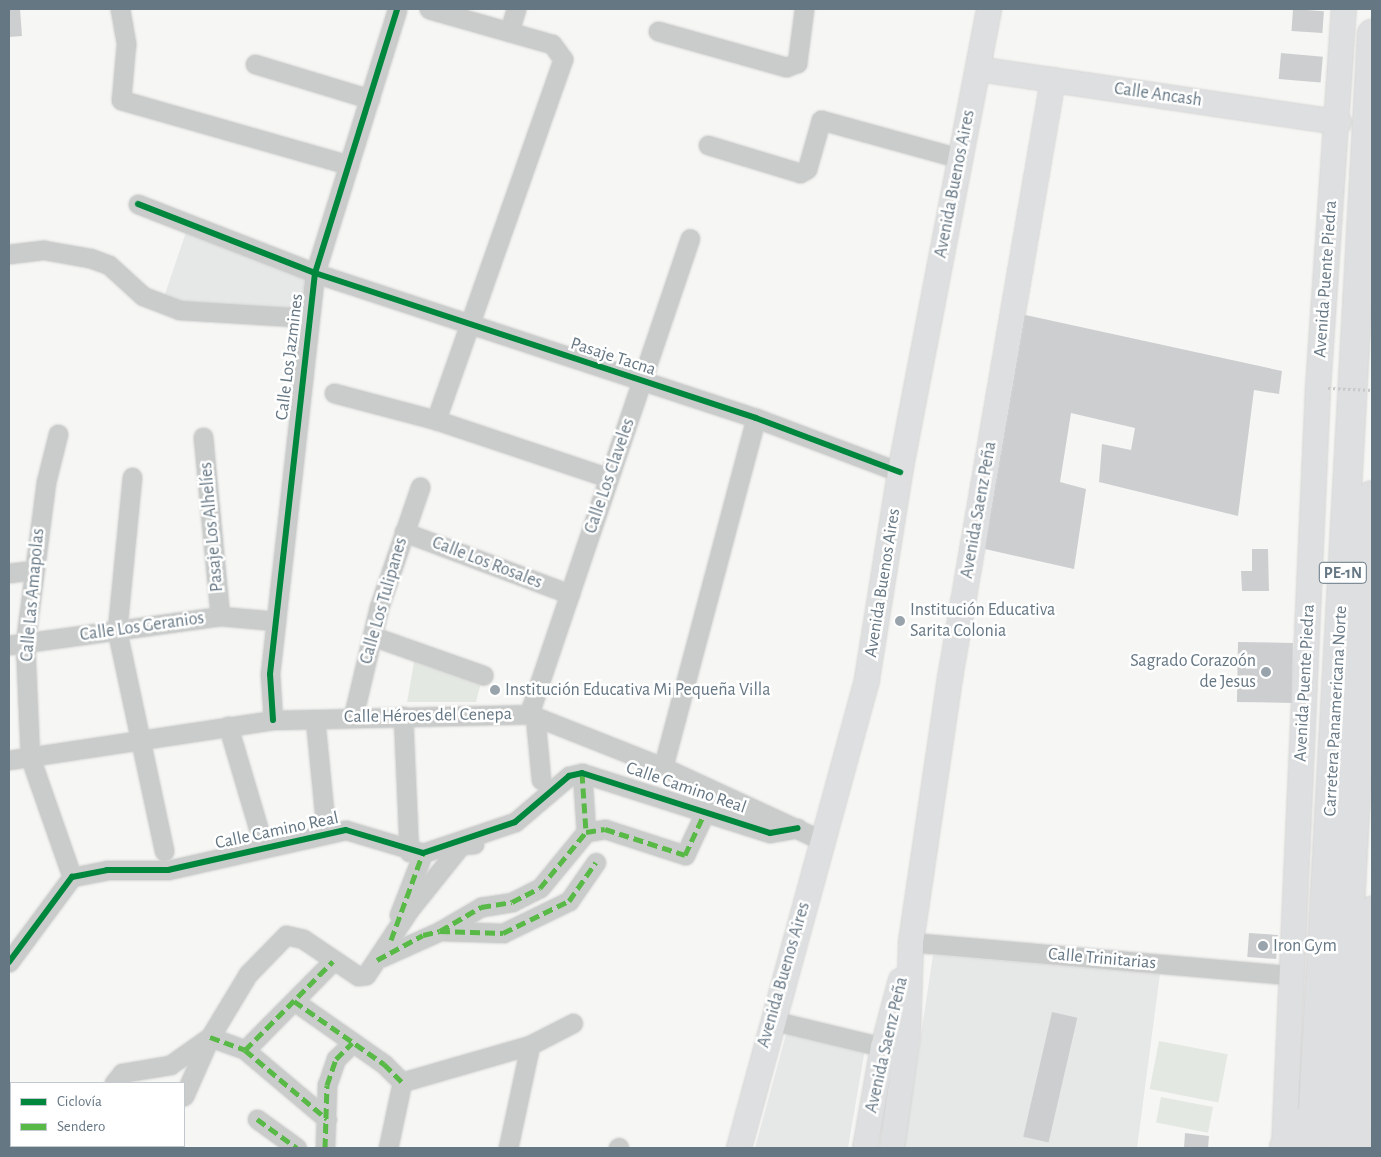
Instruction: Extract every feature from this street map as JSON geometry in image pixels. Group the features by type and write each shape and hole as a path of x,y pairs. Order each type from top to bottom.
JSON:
{"highway":[{"name":"Carretera Panamericana Norte","path":"1311,1148 1372,34"},
{"name":"Carretera Panamericana Norte","path":"1337,1148 1361,906 1372,494"},
{"path":"1361,906 1372,814"},
{"path":"1284,1147 1314,1113"}],"main road":[{"name":"Avenida Buenos Aires","path":"739,1148 772,1020 867,678 900,472 959,158 990,9"},
{"name":"Avenida Puente Piedra","path":"1284,1147 1318,388 1339,122 1344,9"},
{"name":"Calle Ancash","path":"978,69 1339,122"},
{"name":"Avenida Saenz Peña","path":"865,1148 883,1047 911,942 950,678 1053,80"},
{"path":"1358,1148 1361,906"},
{"name":"Avenida Saenz Peña","path":"892,1148 908,1034 911,942"}],"street":[{"path":"120,9 126,44 121,100 349,165"},
{"name":"Calle Los Jazmines","path":"273,720 270,674 308,318 315,273 397,9"},
{"path":"429,9 552,44 563,59 436,420"},
{"path":"509,32 516,9"},
{"path":"658,31 786,68 797,64 804,9"},
{"path":"255,64 370,99"},
{"path":"708,145 800,173 807,169 821,120 959,158"},
{"name":"Pasaje Tacna","path":"138,204 315,273 469,327 756,418 900,472"},
{"name":"Calle Los Claveles","path":"532,715 570,594 690,238"},
{"path":"9,254 44,250 90,258 109,265 143,296 179,310 308,318"},
{"path":"334,393 436,420 610,478"},
{"path":"663,767 756,418"},
{"name":"Calle Las Amapolas","path":"58,434 46,482 33,570 17,644 30,757 72,877"},
{"name":"Pasaje Los Alhelíes","path":"203,438 220,616"},
{"path":"132,477 117,631 137,739 164,851"},
{"name":"Calle Los Tulipanes","path":"353,717 372,636 420,487"},
{"name":"Calle Los Rosales","path":"404,532 570,594"},
{"path":"9,573 33,570"},
{"name":"Calle Los Geranios","path":"17,644 220,616 276,621"},
{"path":"372,636 483,675"},
{"path":"532,715 541,780"},
{"name":"Calle Héroes del Cenepa","path":"9,760 137,739 273,720 532,715 663,767 823,841"},
{"path":"391,940 416,853 403,716"},
{"path":"315,718 325,822"},
{"path":"228,726 260,834"},
{"path":"185,1094 210,1037 248,974 286,934 303,939 333,961 358,976 366,975 462,845 495,836 515,822 569,776 582,773 586,832"},
{"name":"Calle Camino Real","path":"582,773 706,810 770,832 798,828"},
{"path":"440,931 481,907 512,902 540,888 586,832 605,829 685,856 706,810"},
{"path":"416,853 515,822"},
{"name":"Calle Camino Real","path":"72,877 107,870 168,870 346,830 416,853"},
{"path":"377,960 423,935 440,931 503,933 569,901 596,862"},
{"path":"9,962 72,877"},
{"name":"Calle Trinitarias","path":"911,942 1292,975"},
{"path":"245,1050 279,1011 294,1001 333,961"},
{"path":"294,1001 402,1082"},
{"path":"772,1020 883,1047"},
{"path":"402,1082 530,1045 573,1023"},
{"path":"210,1037 245,1050 327,1119"},
{"path":"115,1082 122,1073 170,1065 210,1037"},
{"path":"325,1148 327,1086 336,1059 352,1043"},
{"path":"508,1148 530,1045"},
{"path":"388,1148 402,1082"},
{"path":"257,1120 298,1148"}],"path":[{"path":"1328,388 1372,390"}],"shaded area":[{"path":"188,226 315,273 308,318 162,303"},
{"path":"416,651 483,675 476,702 407,702"},
{"path":"933,955 1160,974 1137,1148 904,1148"},
{"path":"787,1031 865,1049 848,1148 755,1148"},
{"path":"1159,1041 1228,1054 1218,1102 1150,1089"},
{"path":"1161,1097 1213,1107 1208,1133 1156,1123"}],"building":[{"path":"9,9 20,9 22,36 9,37"},
{"path":"1293,9 1324,11 1322,33 1291,31"},
{"path":"1281,53 1323,57 1321,83 1279,79"},
{"path":"1021,314 1282,371 1279,394 1254,390 1238,516 1099,482 1102,444 1131,450 1135,428 1071,413 1060,482 1086,489 1074,569 985,549"},
{"path":"1252,549 1268,549 1269,591 1242,591 1241,571 1252,571"},
{"name":"Sagrado Corazoón de Jesus","path":"1238,642 1293,643 1292,703 1237,702"},
{"name":"Iron Gym","path":"1249,933 1278,935 1276,959 1247,957"},
{"path":"1052,1012 1077,1018 1049,1143 1023,1137"},
{"path":"1185,1133 1209,1136 1208,1148 1184,1148"}],"marked path":[{"path":"582,773 586,832"},
{"path":"440,931 481,907 512,902 540,888 586,832 605,829 685,855 706,810"},
{"path":"391,940 423,853"},
{"path":"377,960 423,935 440,931 503,933 569,901 596,862"},
{"path":"245,1050 333,961"},
{"path":"294,1001 384,1064 402,1082"},
{"path":"210,1037 245,1050 327,1119"},
{"path":"325,1148 327,1085 336,1059 352,1043"},
{"path":"257,1119 297,1148"}],"cycle path":[{"path":"273,720 270,674 315,273 397,9"},
{"path":"138,204 315,273 756,418 900,472"},
{"path":"9,962 72,877 107,870 168,870 346,830 423,853 515,822 569,776 582,773 770,833 798,828"}],"place":[{"name":"Institución Educativa Sarita Colonia","path":"900,621"},
{"name":"Sagrado Corazoón de Jesus","path":"1266,672"},
{"name":"Institución Educativa Mi Pequeña Villa","path":"495,690"},
{"name":"Iron Gym","path":"1263,946"}]}
